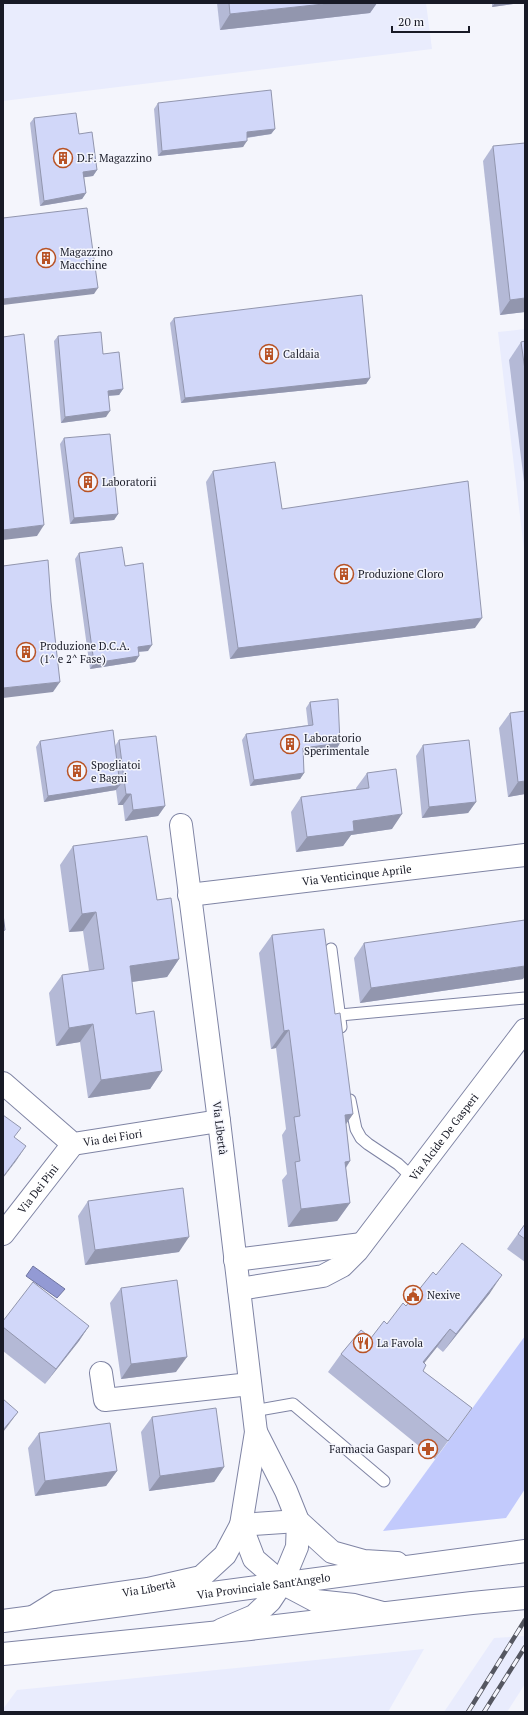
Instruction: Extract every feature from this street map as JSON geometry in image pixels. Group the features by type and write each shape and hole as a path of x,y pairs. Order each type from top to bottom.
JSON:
{"street":[{"name":"Via Libertà","path":"33,1617 57,1602 148,1589 201,1577 225,1555 241,1525 256,1432 219,1121 181,825"},
{"name":"Via Venticinque Aprile","path":"189,895 525,855"},
{"name":"Via Alcide De Gasperi","path":"239,1289 323,1276 342,1266 362,1244 525,1030"},
{"name":"Via dei Fiori","path":"3,1084 73,1144 219,1121"},
{"name":"Via Dei Pini","path":"3,1234 73,1144"},
{"path":"235,1260 362,1244"},
{"path":"100,1372 105,1400 250,1384"},
{"name":"Via Libertà","path":"213,1633 254,1616 270,1601 282,1583 297,1547 298,1521 286,1492 256,1432"},
{"name":"Via Libertà","path":"298,1521 332,1552 364,1561 423,1564"},
{"path":"298,1521 241,1525 254,1559 282,1583 316,1601 354,1605 383,1613"},
{"name":"Via Provinciale Sant'Angelo","path":"3,1621 525,1551"},
{"path":"3,1654 213,1633 525,1598"}],"lane":[{"path":"331,949 343,1038"},
{"path":"340,1015 525,998"},
{"path":"349,1091 355,1124 361,1138 398,1164 412,1178"},
{"path":"253,1411 293,1404 384,1481"}],"shaded area":[{"path":"3,3 426,3 432,49 3,101"},
{"path":"525,329 525,558 498,332"},
{"path":"33,1266 65,1289 57,1298 26,1276"},
{"path":"525,1336 525,1489 506,1518 383,1531"},
{"path":"525,1636 525,1684 507,1712 444,1712 494,1638"},
{"path":"424,1649 388,1712 3,1712 3,1709 17,1690"}],"building":[{"path":"229,3 333,3 230,14"},
{"path":"271,90 275,129 247,132 247,141 162,151 158,103"},
{"name":"D.F. Magazzino","path":"76,113 79,134 92,132 97,170 83,172 86,193 44,201 34,118"},
{"path":"525,143 525,298 510,300 493,146"},
{"name":"Magazzino Macchine","path":"87,208 98,288 3,299 3,218"},
{"name":"Caldaia","path":"362,295 370,378 185,398 174,318"},
{"path":"101,332 103,354 119,352 123,389 108,391 110,411 65,417 58,336"},
{"path":"24,334 44,525 3,530 3,337"},
{"path":"525,341 525,370 521,342"},
{"name":"Laboratorii","path":"110,434 118,514 74,518 64,438"},
{"name":"Produzione Cloro","path":"275,462 282,509 468,481 482,618 238,648 213,471"},
{"path":"122,547 125,566 143,563 152,645 138,647 139,656 94,663 79,553"},
{"name":"Produzione D.C.A. (1^ e 2^ Fase)","path":"48,560 60,682 3,688 3,566"},
{"name":"Laboratorio Sperimentale","path":"338,699 340,743 303,748 304,773 254,780 246,734 313,725 310,702"},
{"path":"525,711 525,781 518,782 510,713"},
{"name":"Spogliatoi e Bagni","path":"113,730 120,785 48,796 40,741"},
{"path":"156,736 165,806 133,810 131,794 126,794 119,740"},
{"path":"469,740 476,802 429,807 423,745"},
{"path":"396,769 402,814 353,821 354,831 307,837 301,797 369,788 367,773"},
{"path":"147,836 157,900 171,898 179,959 130,966 136,1014 154,1011 162,1071 101,1080 93,1024 69,1028 62,975 104,969 96,912 82,914 73,846"},
{"path":"3,914 5,930 3,931"},
{"path":"525,920 525,966 371,988 364,943"},
{"path":"324,929 335,1014 340,1013 353,1114 345,1115 350,1161 345,1162 350,1203 301,1209 295,1162 300,1161 294,1117 300,1116 289,1030 284,1031 272,935"},
{"path":"3,1115 21,1128 14,1137 26,1146 3,1177"},
{"path":"183,1188 189,1237 95,1250 88,1201"},
{"path":"525,1224 525,1239 518,1234"},
{"path":"462,1243 502,1275 456,1334 450,1329 423,1362 426,1365 423,1371 472,1408 448,1441 341,1354 361,1330 371,1338 384,1321 387,1324 403,1303 406,1306 433,1272 436,1275"},
{"path":"177,1280 187,1357 131,1364 121,1288"},
{"path":"33,1282 89,1326 56,1369 3,1327 3,1321"},
{"path":"3,1399 18,1412 3,1430"},
{"path":"216,1408 224,1467 160,1476 152,1417"},
{"path":"110,1423 117,1471 45,1481 39,1433"}],"railway":[{"path":"468,1712 525,1620"},
{"path":"484,1712 525,1647"}],"place":[{"name":"D.F. Magazzino","path":"63,158"},
{"name":"Magazzino Macchine","path":"46,258"},
{"name":"Caldaia","path":"269,354"},
{"name":"Laboratorii","path":"88,482"},
{"name":"Produzione Cloro","path":"344,574"},
{"name":"Produzione D.C.A. (1^ e 2^ Fase)","path":"26,652"},
{"name":"Laboratorio Sperimentale","path":"290,744"},
{"name":"Spogliatoi e Bagni","path":"77,771"},
{"name":"Nexive","path":"413,1295"},
{"name":"La Favola","path":"363,1343"},
{"name":"Farmacia Gaspari","path":"428,1449"}]}
